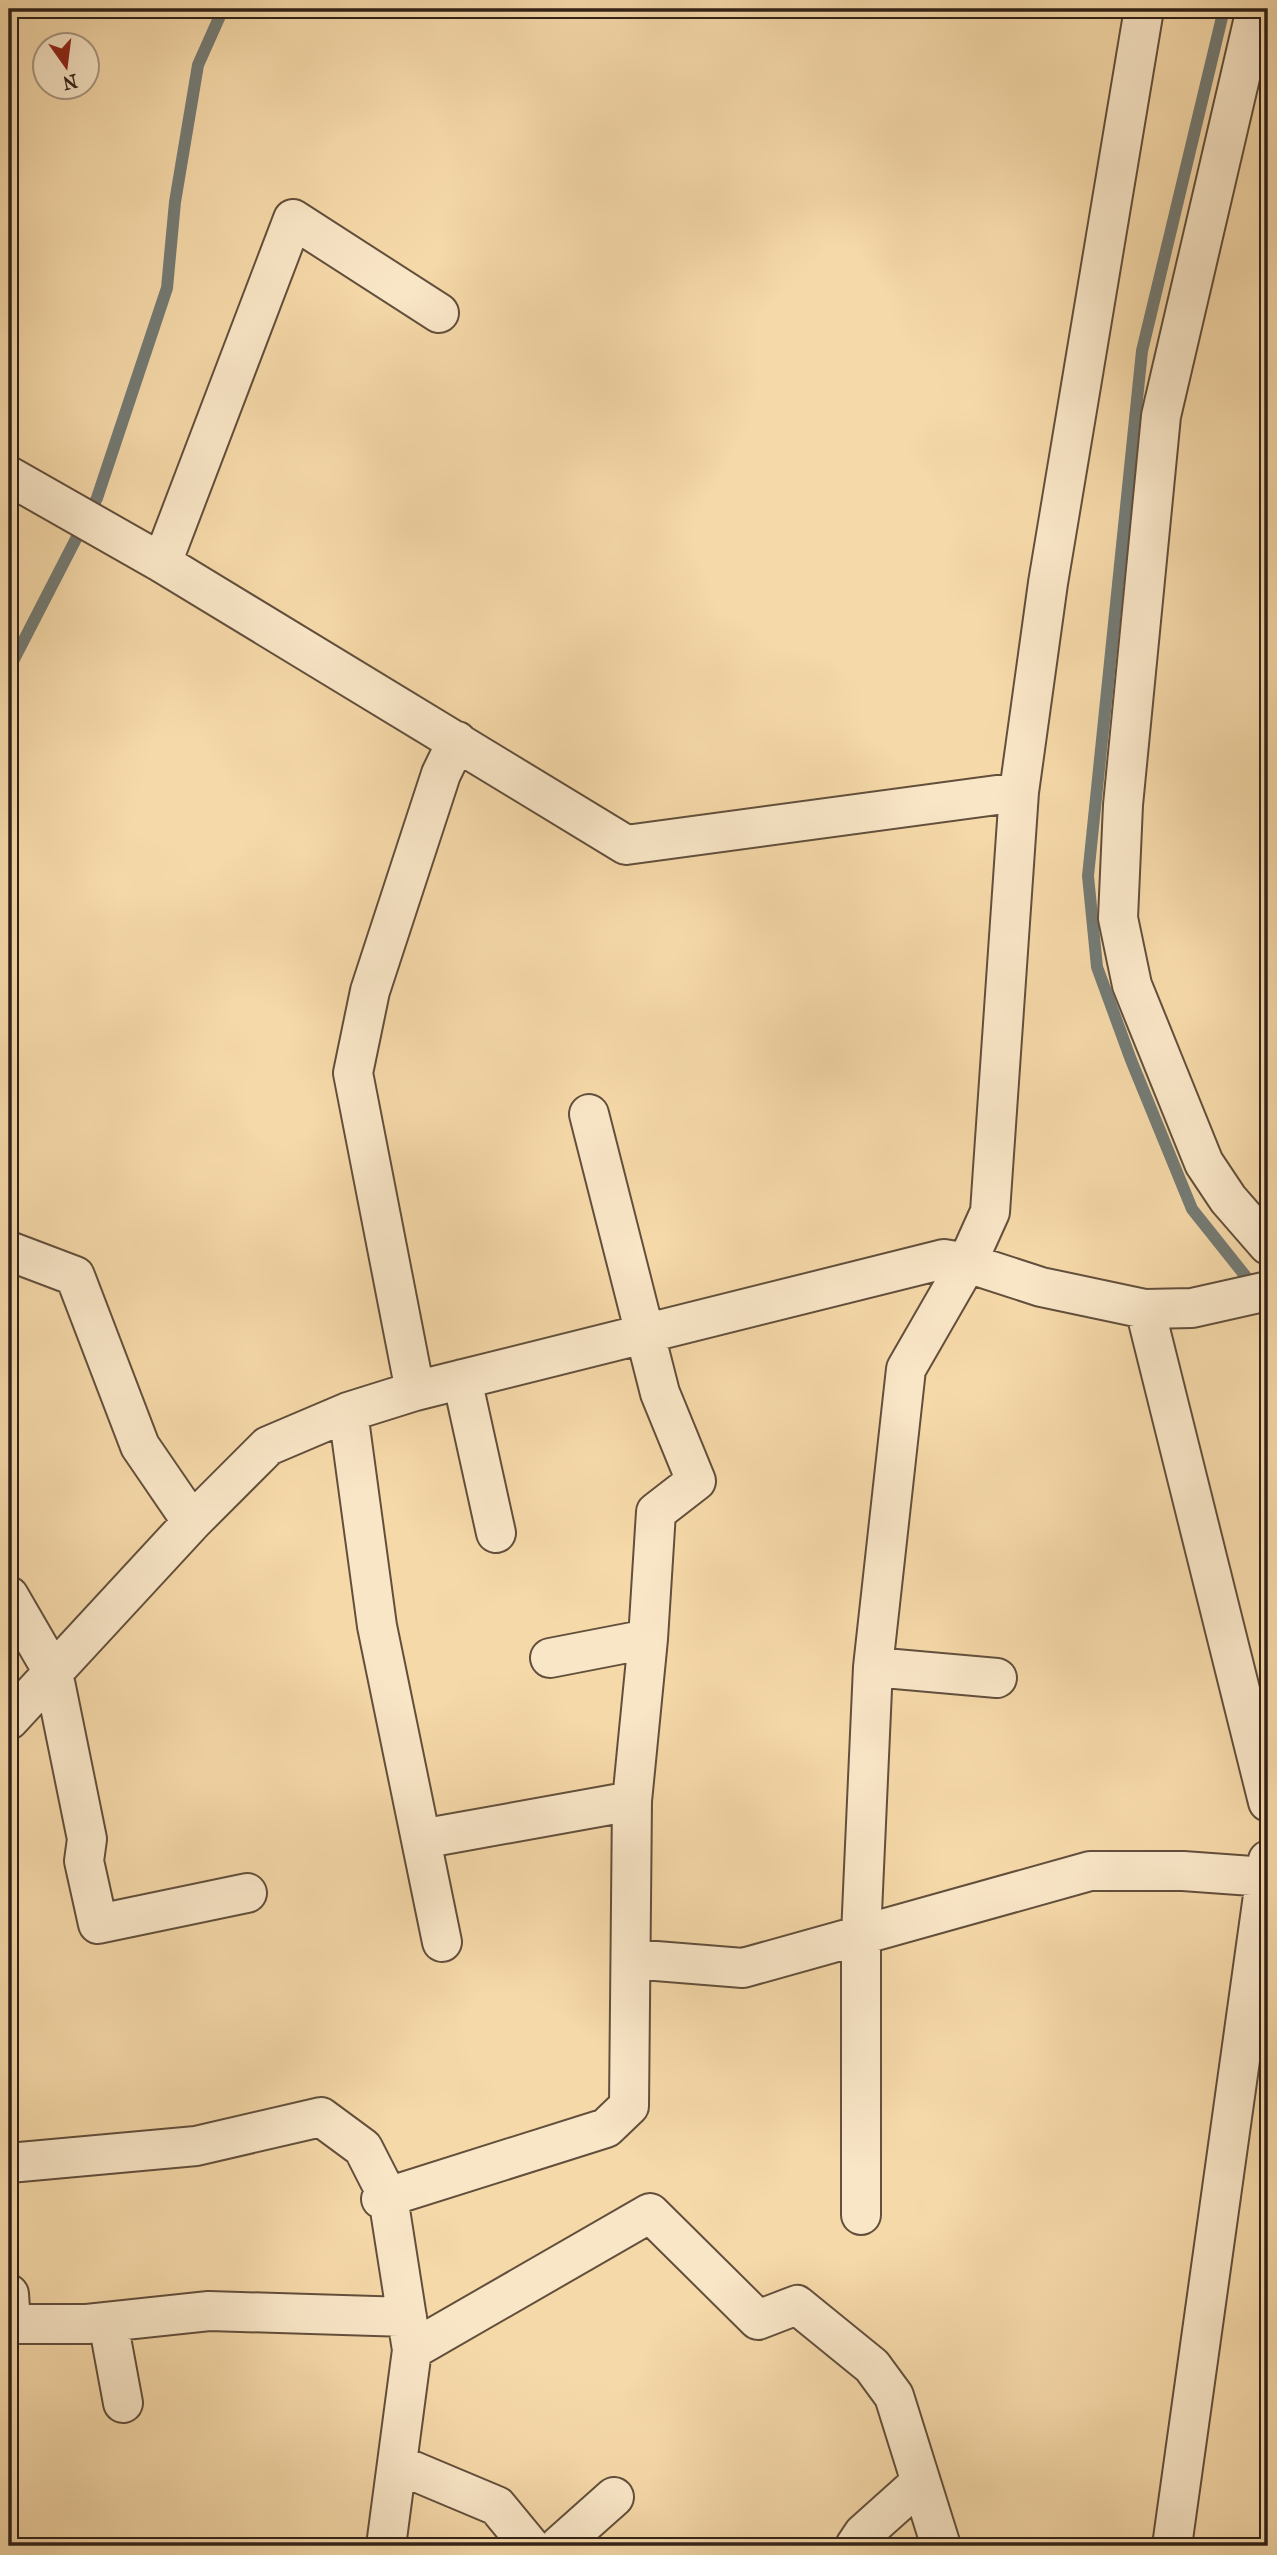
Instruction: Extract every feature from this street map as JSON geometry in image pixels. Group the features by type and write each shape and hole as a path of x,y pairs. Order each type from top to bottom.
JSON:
{"street":[{"path":"860,2215 861,1935 873,1667 906,1369 967,1264 990,1212 1019,792 1048,583 1144,9"},
{"path":"1256,9 1161,416 1124,805 1118,918 1132,985 1204,1163 1228,1199 1268,1245"},
{"path":"162,564 293,219 439,313"},
{"path":"9,476 162,564 626,845 1019,792"},
{"path":"415,1391 353,1073 370,990 441,774 457,741"},
{"path":"384,2198 606,2129 629,2106 632,1801 648,1639 656,1512 696,1481 660,1393 589,1114"},
{"path":"9,1251 75,1276 140,1446 192,1522"},
{"path":"9,1720 192,1522 268,1446 348,1412 415,1391 944,1259 1041,1287 1145,1310 1192,1308 1257,1294"},
{"path":"1145,1310 1268,1802"},
{"path":"462,1379 496,1533"},
{"path":"348,1412 377,1626 442,1942"},
{"path":"9,1596 53,1672 87,1839 84,1861 98,1924 247,1893"},
{"path":"551,1658 648,1639"},
{"path":"873,1667 997,1678"},
{"path":"421,1839 632,1801"},
{"path":"631,1959 743,1968 1090,1871 1267,1869 1254,2061 1172,2546"},
{"path":"9,2163 196,2146 321,2116 363,2148 384,2198 410,2333 386,2546"},
{"path":"9,2294 11,2324 87,2324 209,2311 410,2333 650,2213 758,2320 797,2305 872,2366 894,2396 941,2546"},
{"path":"108,2322 123,2403"},
{"path":"397,2464 496,2506 530,2546"},
{"path":"855,2546 863,2534 921,2482"},
{"path":"559,2546 614,2497"}],"waterway":[{"path":"9,669 97,498 167,288 175,202 198,65 223,9"},
{"path":"1224,9 1142,351 1088,876 1097,967 1131,1060 1192,1209 1255,1288"}]}
